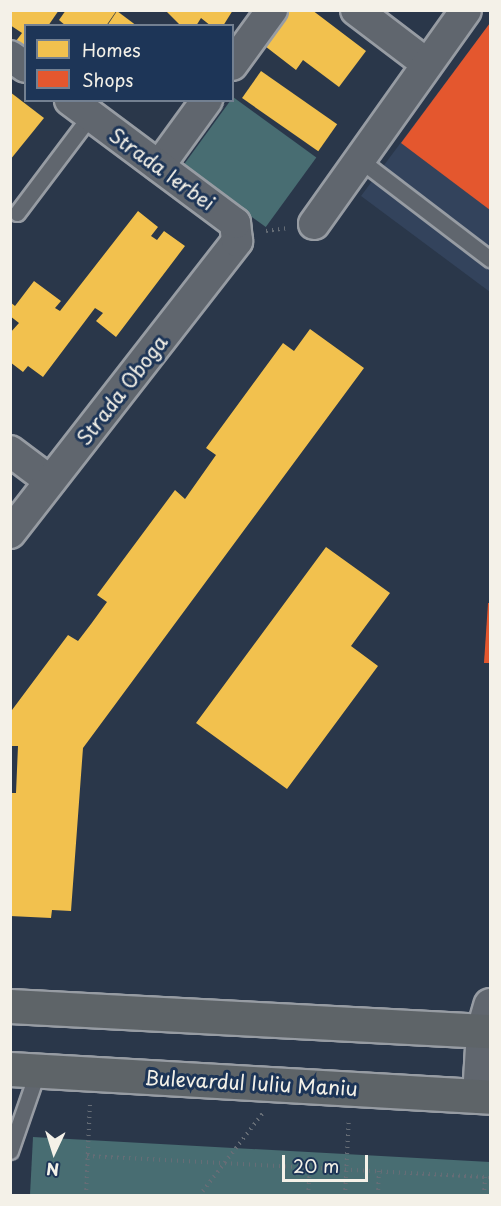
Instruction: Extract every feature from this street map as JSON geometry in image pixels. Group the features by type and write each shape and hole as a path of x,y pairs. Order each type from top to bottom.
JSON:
{"main road":[{"path":"10,1006 488,1022 485,1097"},
{"name":"Bulevardul Iuliu Maniu","path":"24,1070 485,1097"}],"street":[{"path":"234,62 272,10"},
{"path":"356,10 427,64"},
{"path":"314,224 466,10"},
{"path":"10,56 24,66"},
{"path":"159,166 206,102"},
{"name":"Strada Ierbei","path":"80,108 235,223 237,240"},
{"name":"Strada Oboga","path":"10,533 237,240"},
{"path":"10,451 50,481"}],"lane":[{"path":"17,213 80,108"},
{"path":"360,159 490,259"},
{"path":"10,1151 24,1070"}],"path":[{"path":"237,240 314,224"},
{"path":"86,1196 92,1074"},
{"path":"199,1196 286,1085"},
{"path":"345,1196 351,1088"},
{"path":"87,1156 488,1177 484,1196"},
{"path":"309,1196 310,1168"},
{"path":"378,1196 380,1171"}],"shaded area":[{"path":"490,23 490,292 361,196"}],"green space":[{"path":"234,98 316,158 266,227 182,167 229,102 234,102"},
{"path":"33,1137 490,1162 490,1195 30,1195"}],"building: Homes":[{"path":"10,10 59,10 49,24 24,24 24,47 16,41 22,33 10,25"},
{"path":"66,10 117,10 107,24 64,24 59,20"},
{"path":"165,10 233,10 224,24 208,24 201,18 197,24 179,24"},
{"path":"286,10 312,10 366,51 339,87 303,60 296,70 261,43"},
{"path":"117,11 134,24 108,24"},
{"path":"261,71 337,124 318,151 242,98"},
{"path":"10,92 44,118 10,160"},
{"path":"138,211 158,227 151,236 157,240 164,231 185,246 116,337 96,321 103,313 95,308 43,377 28,366 23,372 10,362 10,333 19,323 10,316 10,302 15,306 34,281 61,301 55,308 60,311"},
{"path":"310,329 364,368 83,748 71,911 52,910 51,918 10,916 10,793 16,793 18,746 10,746 12,710 68,635 78,641 91,624 107,602 97,595 175,490 185,499 216,455 206,448 283,343 294,351"},
{"path":"326,547 390,593 351,646 378,666 287,789 196,723"}],"building: Shops":[{"path":"490,23 490,210 401,143"},
{"path":"488,603 490,603 490,663 484,663"}]}
